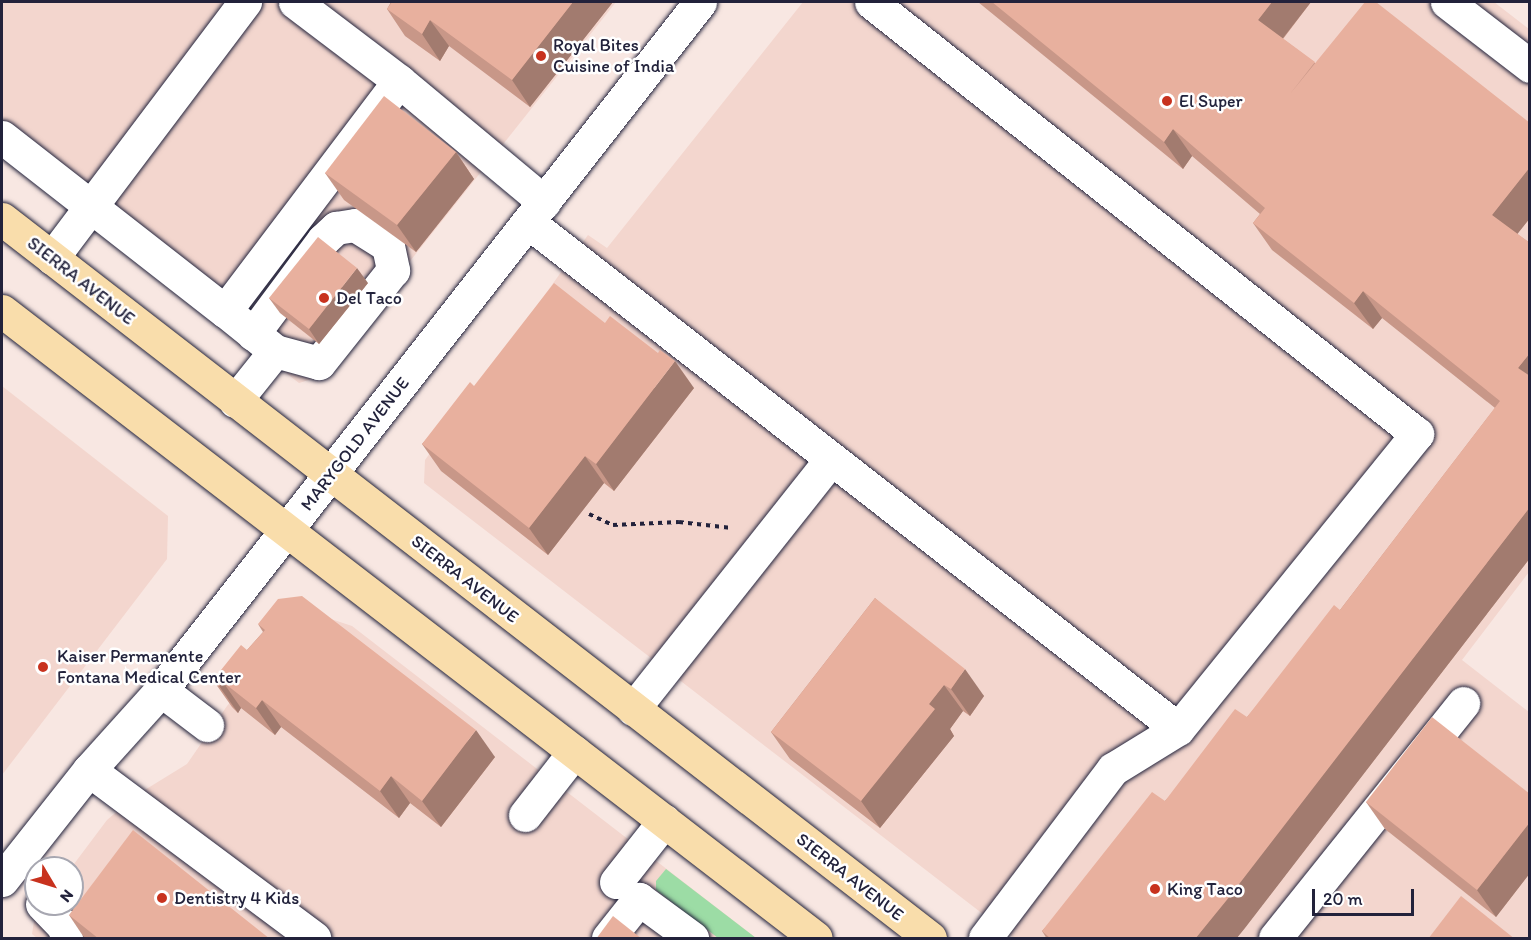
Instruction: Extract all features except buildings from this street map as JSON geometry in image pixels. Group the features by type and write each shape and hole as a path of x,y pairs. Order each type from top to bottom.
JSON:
{"main road":[{"name":"SIERRA AVENUE","path":"2,219 930,939"},
{"path":"2,310 816,939"}],"street":[{"path":"52,258 245,2"},
{"path":"295,2 399,81 536,212 831,459 1178,729"},
{"name":"MARYGOLD AVENUE","path":"3,878 89,770 161,690 700,2"},
{"path":"871,2 1417,434 1178,729 1113,769 985,939"},
{"path":"1447,2 1530,66"},
{"path":"225,311 399,81"},
{"path":"2,137 264,343 235,400"},
{"path":"633,709 831,459"},
{"path":"161,690 207,725"},
{"path":"1275,939 1463,703"},
{"path":"525,815 574,752"},
{"path":"89,770 314,939"},
{"path":"616,882 664,821"},
{"path":"3,878 24,892"},
{"path":"608,939 639,899 692,939"},
{"path":"54,916 65,928 66,939"}],"path":[{"path":"589,514 613,525 679,522 734,529"}],"shaded area":[{"path":"2,2 616,2 318,377 299,383 2,155"},
{"path":"803,2 1494,2 1529,29 1529,572 1462,660 1529,712 1529,938 1014,938 424,483 425,460 588,235 607,248"},
{"name":"Kaiser Permanente Fontana Medical Center","path":"2,386 168,516 167,559 2,775"},
{"path":"316,614 352,626 756,938 37,938 32,934 35,916 84,916 84,856 80,856 107,820 135,796 187,764 227,706 294,625"}],"green space":[{"path":"666,869 756,938 718,938 656,890 656,881"}],"place":[{"name":"Royal Bites Cuisine of India","path":"541,56"},
{"name":"El Super","path":"1167,101"},
{"name":"Del Taco","path":"324,298"},
{"name":"Kaiser Permanente Fontana Medical Center","path":"43,667"},
{"name":"King Taco","path":"1155,889"},
{"name":"Dentistry 4 Kids","path":"162,898"}]}
